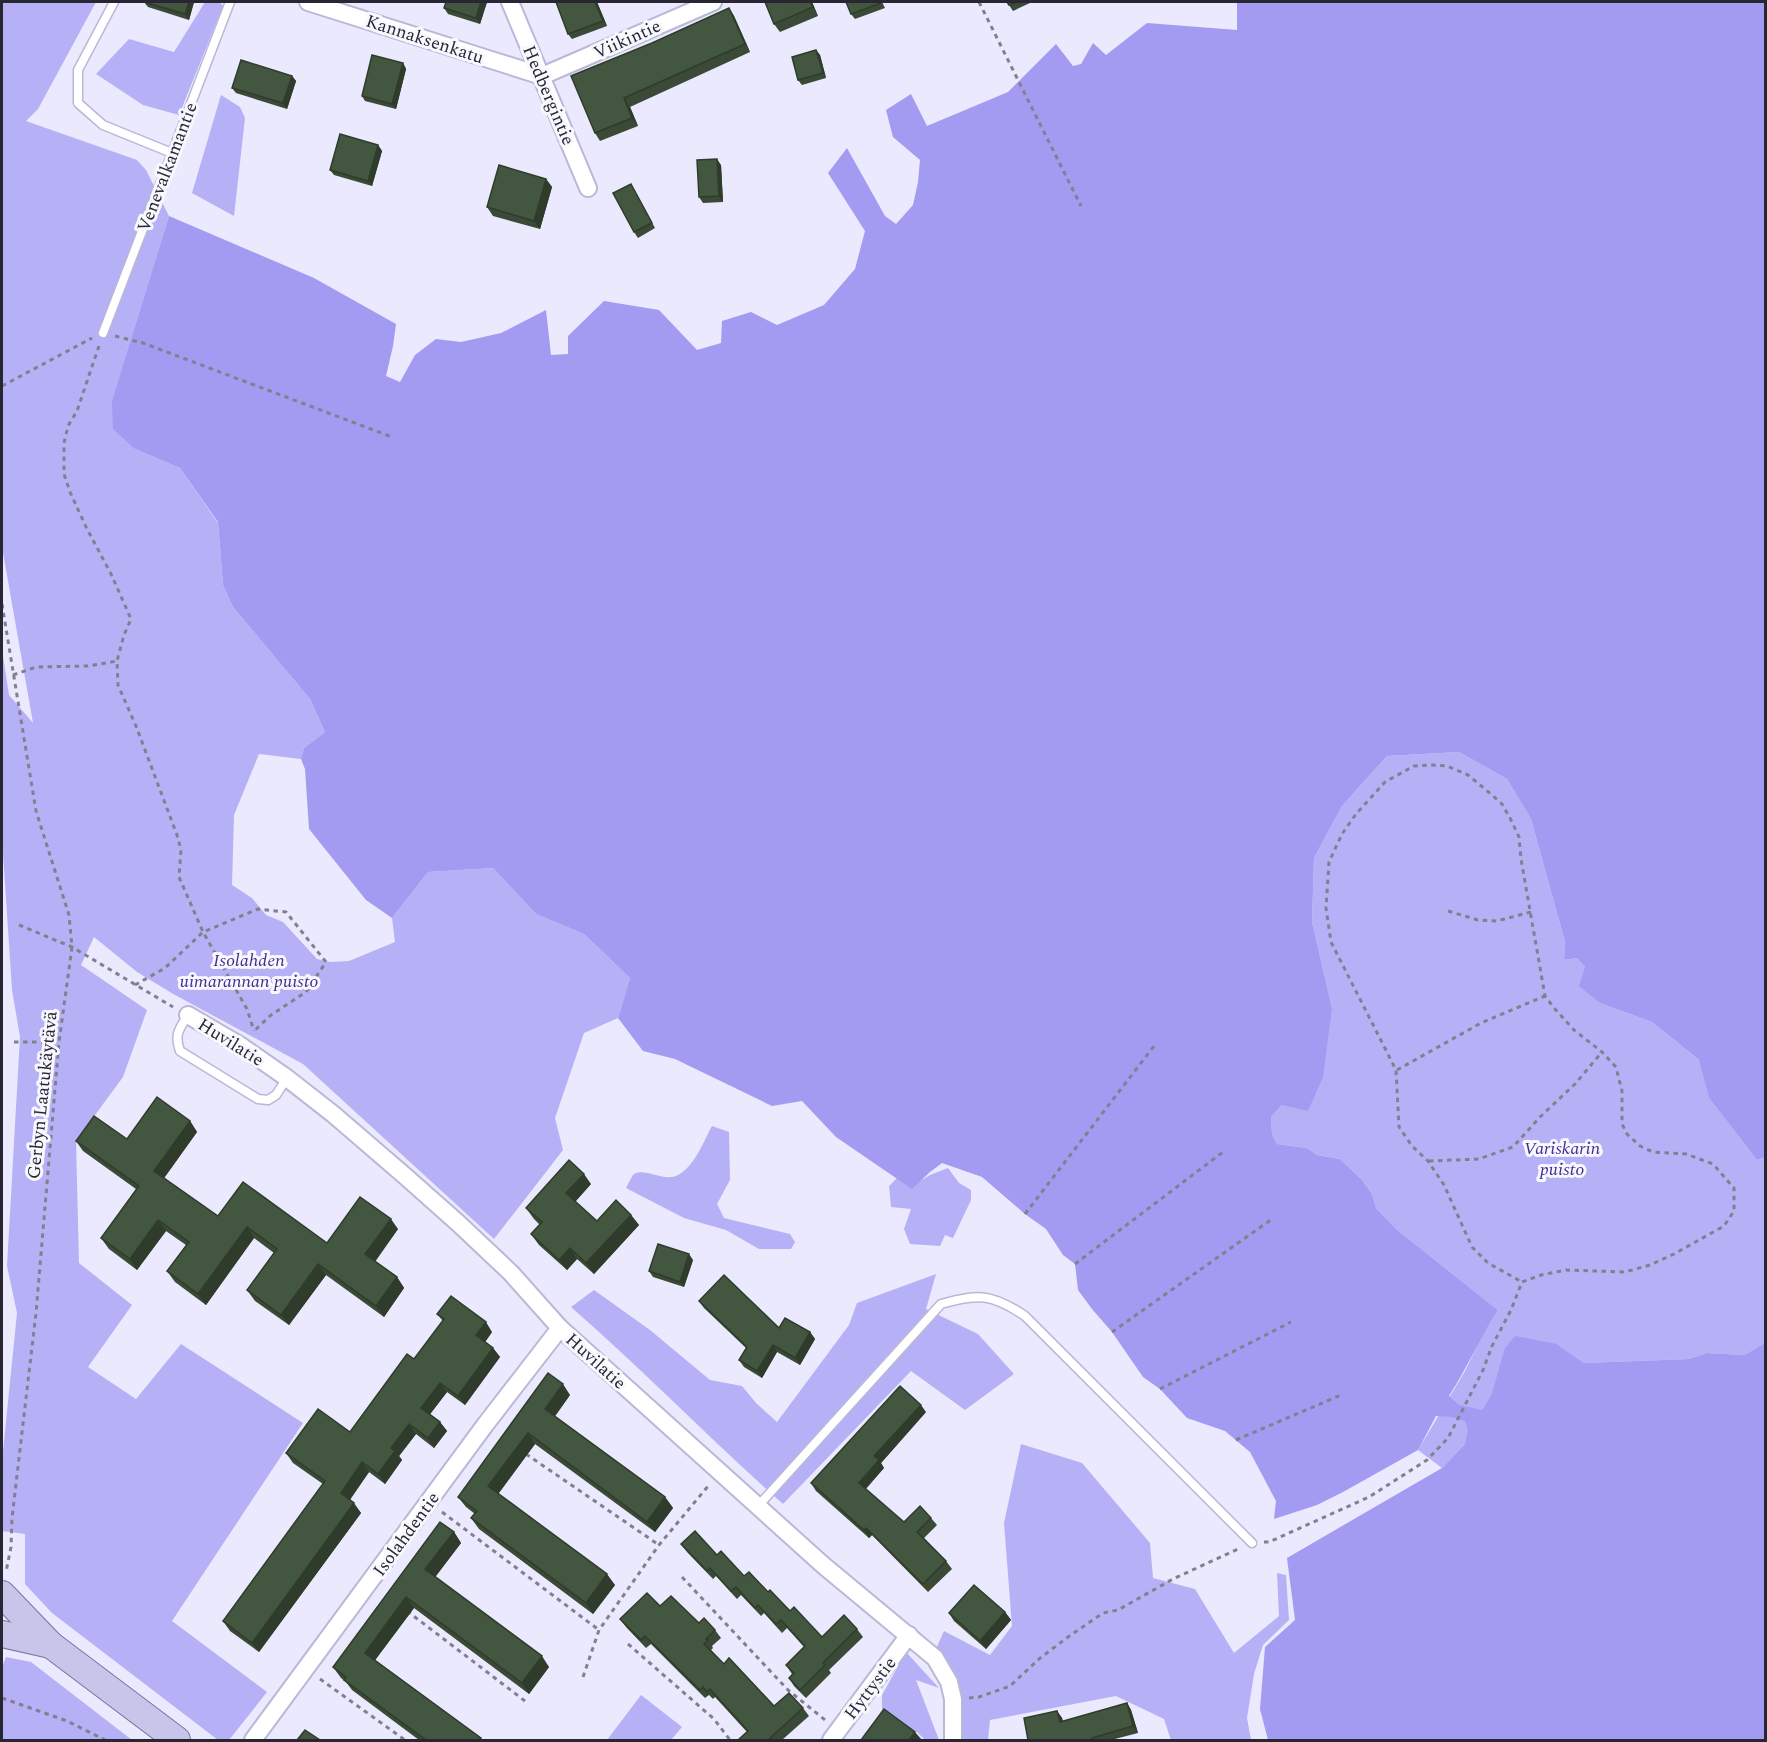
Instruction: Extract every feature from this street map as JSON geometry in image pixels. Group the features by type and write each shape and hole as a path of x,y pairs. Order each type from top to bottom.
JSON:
{"main road":[{"path":"2,1594 51,1645 177,1740"},
{"path":"2,1634 51,1645"}],"street":[{"name":"Kannaksenkatu","path":"309,2 542,76"},
{"name":"Hedbergintie","path":"510,2 588,188"},
{"name":"Viikintie","path":"542,76 713,2"},
{"name":"Huvilatie","path":"188,1015 242,1046 333,1114 458,1223 511,1273 560,1328 823,1565 935,1658 949,1682 953,1699 953,1740"},
{"name":"Isolahdentie","path":"253,1740 560,1328"},
{"name":"Hyttystie","path":"835,1736 909,1635"}],"lane":[{"path":"114,2 78,70 78,103 103,125 172,153"},
{"name":"Venevalkamantie","path":"103,333 230,2"},
{"path":"188,1015 178,1032 177,1041 180,1051 258,1099 267,1100 276,1095 286,1078"},
{"path":"758,1506 941,1304 969,1297 992,1298 1025,1316 1252,1543"}],"path":[{"path":"979,2 1081,206"},
{"path":"103,333 77,411 68,426 64,442 64,474 74,501 111,574 131,620 117,661 118,686 136,726 177,835 181,850 179,877 203,932 247,1009 254,1031 271,1015 306,992 326,962 286,912 258,909 203,932 165,968 135,985"},
{"path":"2,386 103,333 143,343 392,437"},
{"name":"Gerbyn Laatukäytävä","path":"2,604 36,811 69,915 72,947 60,1042 36,1313 12,1518 11,1547 2,1594"},
{"path":"13,675 36,668 88,666 117,661"},
{"path":"953,1699 979,1697 1010,1686 1039,1659 1103,1613 1118,1610 1173,1579 1252,1543 1269,1542 1369,1497 1427,1460 1448,1438 1475,1386 1522,1282 1566,1270 1625,1272 1650,1265 1724,1226 1734,1211 1734,1188 1713,1164 1686,1154 1653,1152 1640,1146 1627,1134 1622,1124 1622,1091 1616,1067 1602,1052 1574,1030 1545,996 1521,859 1520,837 1502,804 1468,775 1447,766 1414,766 1385,782 1356,814 1342,834 1329,862 1326,908 1331,942 1396,1070 1399,1127 1412,1146 1428,1161 1444,1185 1472,1247 1488,1263 1522,1282"},
{"path":"1448,911 1478,920 1497,921 1531,912"},
{"path":"19,925 72,947 188,1015"},
{"path":"1396,1070 1480,1023 1545,996"},
{"path":"14,1042 60,1042"},
{"path":"1025,1214 1154,1046"},
{"path":"1428,1161 1479,1159 1513,1148 1540,1117 1575,1084 1602,1052"},
{"path":"1075,1264 1223,1152"},
{"path":"1112,1332 1272,1219"},
{"path":"1160,1389 1291,1322"},
{"path":"1236,1440 1341,1395"},
{"path":"526,1453 659,1545"},
{"path":"583,1677 599,1630 659,1545 720,1472"},
{"path":"429,1503 599,1630"},
{"path":"682,1577 788,1690 835,1736"},
{"path":"401,1607 525,1701"},
{"path":"628,1644 714,1719 730,1740"},
{"path":"307,1669 405,1740"},
{"path":"2,1698 67,1722 105,1740"}],"green space":[{"name":"Isolahden uimarannan puisto","path":"2,2 96,2 38,109 26,121 137,160 146,170 169,216 112,400 135,449 180,468 218,523 223,585 233,607 310,699 325,732 304,748 301,759 259,754 234,815 232,885 252,898 266,915 283,922 317,959 330,962 349,961 395,942 392,918 428,872 493,868 536,914 584,934 630,978 618,1018 584,1033 555,1118 563,1150 494,1239 303,1064 137,972 94,937 81,965 147,1010 123,1077 76,1141 79,1263 132,1305 88,1367 136,1399 181,1344 303,1423 172,1621 267,1692 229,1740 218,1740 52,1613 25,1584 25,1534 2,1531 2,1461 17,1313 7,1266 20,1037 12,990 2,838 2,650 9,695 33,723 2,547"},
{"path":"205,2 220,2 223,6 179,115 143,105 96,74 129,39 174,52"},
{"path":"221,95 240,107 245,118 234,216 192,193"},
{"name":"Variskarin puisto","path":"1459,752 1507,779 1531,819 1565,942 1564,960 1577,958 1585,967 1600,1003 1652,1022 1700,1061 1709,1098 1757,1160 1765,1157 1765,1343 1744,1355 1707,1353 1689,1359 1584,1363 1557,1344 1492,1393 1465,1444 1442,1468 1418,1450 1498,1310 1396,1229 1376,1208 1372,1194 1362,1180 1340,1159 1317,1155 1307,1148 1277,1144 1272,1134 1271,1117 1282,1105 1332,1008 1312,922 1314,858 1342,806 1387,756"},
{"path":"712,1126 729,1132 730,1180 717,1204 724,1218 790,1234 795,1242 791,1249 759,1249 726,1230 684,1218 626,1188 633,1175 637,1173 672,1177 684,1171 698,1153"},
{"path":"948,1168 959,1183 971,1190 971,1200 953,1238 945,1235 940,1246 910,1244 904,1229 911,1209 891,1207 889,1186 897,1178 910,1187"},
{"path":"936,1274 926,1309 978,1334 1014,1374 965,1410 911,1371 783,1504 571,1307 594,1290 650,1330 710,1380 742,1386 756,1403 777,1422 849,1325 857,1303"},
{"path":"1021,1444 1082,1463 1150,1543 1153,1578 1195,1589 1234,1653 1279,1616 1277,1573 1286,1575 1289,1620 1263,1645 1254,1674 1247,1718 1251,1740 1171,1740 1164,1719 1116,1696 990,1720 988,1740 961,1740 961,1697 935,1651 944,1631 990,1655 1012,1626 1004,1523"},
{"path":"906,1652 939,1688 916,1680 939,1740 925,1740 917,1732 882,1713 882,1695"},
{"path":"6,1657 31,1662 132,1740 2,1740 2,1667"},
{"path":"641,1695 682,1727 671,1740 607,1740"}],"shaded area":[{"path":"1237,2 1765,2 1765,1157 1757,1160 1709,1098 1699,1060 1652,1022 1600,1003 1579,986 1585,967 1577,958 1564,960 1565,942 1531,819 1507,779 1459,752 1387,756 1342,806 1314,858 1312,922 1332,1008 1323,1077 1308,1111 1282,1105 1271,1117 1272,1134 1277,1144 1307,1148 1317,1155 1340,1159 1362,1180 1372,1194 1376,1208 1396,1229 1498,1310 1449,1396 1459,1405 1482,1410 1492,1393 1505,1348 1515,1336 1557,1344 1584,1363 1689,1359 1707,1353 1744,1355 1765,1343 1765,1740 1268,1740 1260,1709 1265,1647 1295,1620 1287,1558 1442,1468 1465,1444 1468,1430 1465,1421 1436,1416 1418,1450 1317,1505 1274,1519 1276,1501 1250,1452 1225,1431 1187,1418 1160,1389 1143,1377 1112,1332 1078,1290 1075,1264 1063,1255 1046,1229 982,1177 942,1163 912,1189 836,1137 802,1101 772,1106 675,1059 643,1051 618,1018 630,978 584,934 536,914 493,868 428,872 392,918 366,900 309,829 305,769 301,759 304,748 325,732 310,699 233,607 223,585 218,522 180,468 135,449 113,429 112,400 169,216 314,278 396,324 386,376 400,382 415,355 436,339 461,342 501,333 546,310 551,355 568,354 568,336 604,301 659,310 697,350 721,343 722,321 751,312 777,325 824,305 855,269 865,231 828,173 847,148 885,216 896,224 913,205 920,160 893,137 886,110 911,94 927,126 1008,92 1056,44 1073,66 1081,64 1093,43 1106,55 1147,23 1237,30"}],"building":[{"path":"144,2 189,2 185,14"},
{"path":"446,2 481,2 476,18 444,8"},
{"path":"556,2 595,2 603,21 568,34"},
{"path":"765,2 810,2 813,7 774,24"},
{"path":"846,2 880,2 881,3 851,14"},
{"path":"729,8 745,44 624,98 632,118 595,133 571,76"},
{"path":"816,50 823,73 798,80 792,57"},
{"path":"372,55 403,63 392,104 362,96"},
{"path":"241,60 292,76 283,103 232,88"},
{"path":"340,134 378,145 368,181 330,170"},
{"path":"717,159 719,196 699,197 697,160"},
{"path":"499,165 546,179 534,221 487,207"},
{"path":"631,184 652,223 634,232 613,193"},
{"path":"157,1097 190,1121 154,1171 218,1216 243,1182 327,1243 360,1197 391,1219 365,1254 397,1277 376,1306 318,1264 281,1315 247,1290 277,1249 247,1227 198,1294 167,1271 189,1242 158,1220 130,1259 101,1238 139,1186 76,1141 94,1116 127,1139"},
{"path":"569,1160 584,1174 566,1193 597,1221 616,1200 631,1215 586,1263 570,1248 559,1260 531,1234 542,1222 526,1208"},
{"path":"658,1244 689,1254 680,1282 649,1271"},
{"path":"724,1275 779,1328 785,1318 810,1332 795,1358 773,1345 757,1371 739,1360 747,1347 699,1301"},
{"path":"451,1296 486,1322 476,1335 493,1348 458,1396 440,1383 421,1408 440,1422 428,1438 409,1424 391,1448 395,1451 378,1474 362,1462 341,1493 354,1503 252,1643 223,1621 325,1481 286,1453 318,1409 350,1432 407,1354 414,1359 444,1319 437,1314"},
{"path":"548,1373 563,1384 545,1409 665,1497 647,1522 528,1433 488,1486 607,1574 586,1603 471,1518 477,1511 458,1497"},
{"path":"900,1386 921,1405 874,1456 879,1460 859,1483 904,1522 920,1506 931,1518 917,1532 946,1561 923,1584 866,1528 864,1530 811,1483"},
{"path":"440,1522 454,1532 425,1569 542,1656 522,1683 406,1597 365,1653 481,1738 479,1740 426,1740 344,1680 346,1677 333,1667"},
{"path":"695,1531 717,1555 721,1551 744,1576 749,1572 790,1611 794,1607 822,1637 844,1615 857,1629 800,1690 789,1678 794,1673 786,1665 805,1646 781,1620 776,1624 758,1605 755,1608 736,1587 731,1591 710,1568 707,1571 681,1544"},
{"path":"974,1585 1005,1612 980,1641 949,1613"},
{"path":"647,1593 660,1606 671,1596 699,1623 704,1618 715,1630 704,1644 724,1664 729,1658 774,1706 789,1693 803,1708 768,1740 738,1740 748,1731 710,1689 707,1692 703,1687 700,1690 645,1636 641,1640 620,1619"},
{"path":"1127,1703 1133,1726 1092,1738 1093,1740 1028,1740 1024,1718 1057,1711 1060,1722"},
{"path":"884,1709 915,1732 909,1740 861,1740"},
{"path":"305,1730 320,1740 297,1740"}]}
